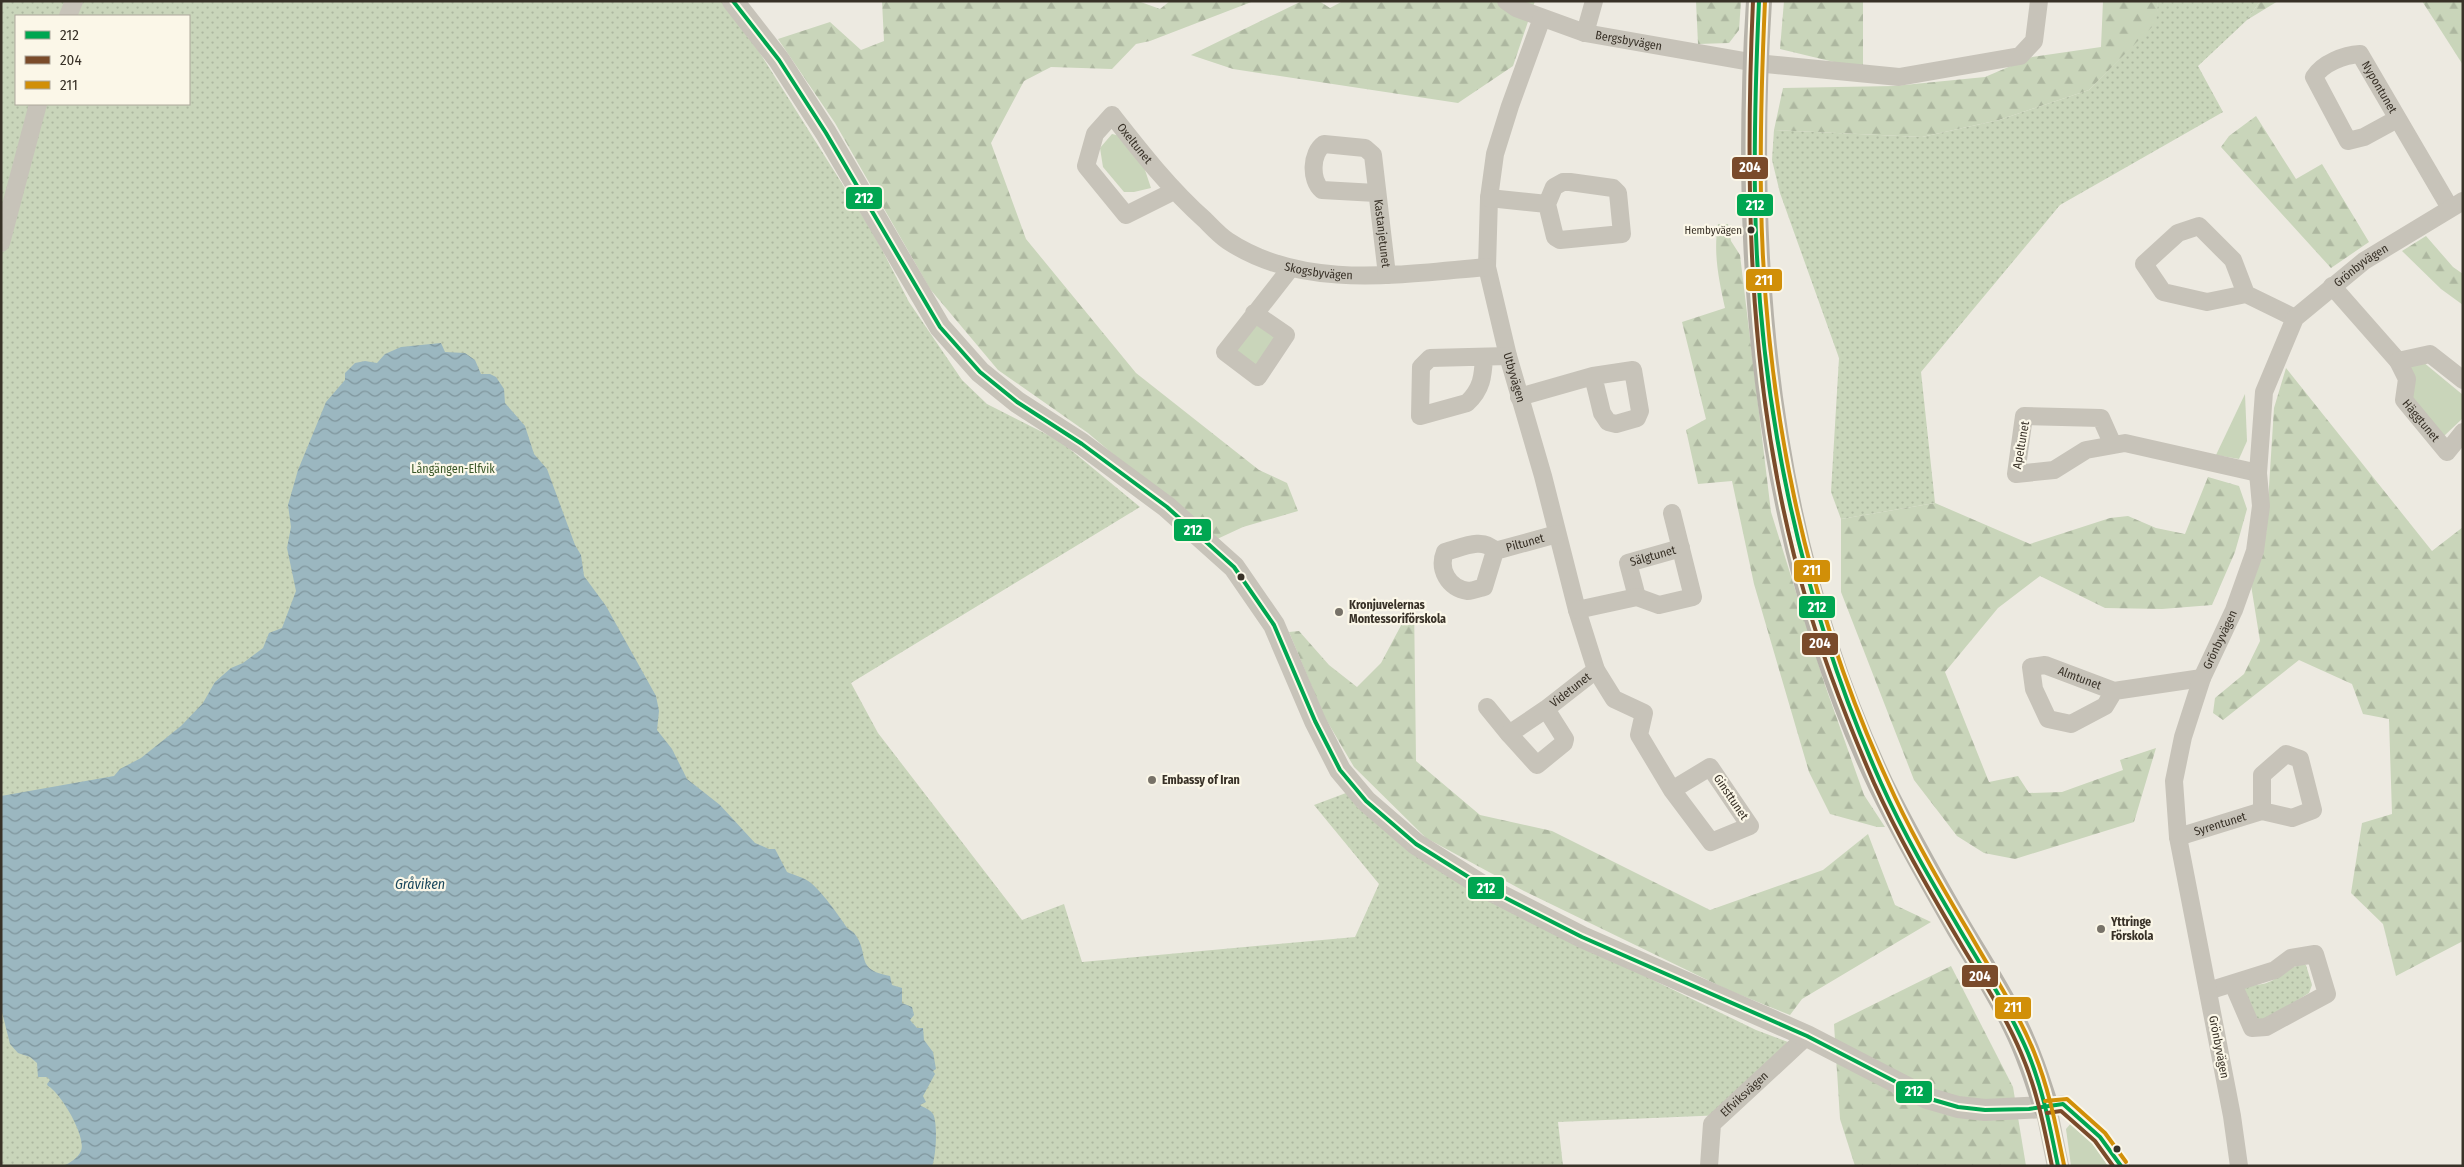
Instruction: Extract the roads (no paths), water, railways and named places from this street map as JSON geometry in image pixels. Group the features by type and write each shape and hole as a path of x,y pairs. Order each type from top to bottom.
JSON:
{"main road":[{"path":"1759,1 1756,63 1756,207 1762,326 1778,448 1802,561 1839,684 1870,760 1909,841 2014,1023 2031,1061 2046,1107"}],"street":[{"path":"68,15 74,1"},
{"path":"732,1 779,60 826,133 940,327 980,372 1016,402 1082,444 1168,507 1239,574 1274,625 1316,721 1340,770 1366,800 1416,844 1486,888 1582,937 1807,1036 1927,1098 1945,1105 1985,1110 2046,1107 2063,1104 2100,1137 2121,1166"},
{"name":"Bergsbyvägen","path":"1506,1 1516,8 1585,33 1756,63"},
{"path":"1585,33 1594,1"},
{"path":"1756,63 1899,77 2020,56 2034,41 2039,1"},
{"name":"Utbyvägen","path":"1542,18 1497,146 1489,198 1487,267 1519,397 1543,476 1577,610 1596,670 1614,699 1644,713"},
{"name":"Nypontunet","path":"2397,119 2364,137 2348,141 2314,77 2320,68 2350,54 2360,54 2397,119 2456,204"},
{"path":"1,243 38,105"},
{"name":"Oxeltunet","path":"1112,115 1118,123 1174,191 1126,215 1086,166 1095,134 1112,115"},
{"path":"1563,182 1613,188 1618,193 1622,234 1560,240 1555,236 1547,204 1554,187 1563,182"},
{"name":"Skogsbyvägen","path":"1174,191 1227,240 1261,258 1290,269 1358,276 1487,267"},
{"name":"Kastanjetunet","path":"1376,193 1387,275"},
{"path":"1489,198 1547,204"},
{"name":"Grönbyvägen","path":"2239,1166 2178,837 2174,781 2183,737 2202,678 2234,610 2255,551 2261,506 2258,474 2264,392 2295,318 2364,260 2456,204"},
{"path":"2246,294 2233,260 2199,226 2178,233 2144,264 2163,292 2207,302 2246,294 2295,318"},
{"path":"1254,313 1290,269"},
{"name":"Häggtunet","path":"2332,286 2398,361 2407,379 2404,400 2447,452 2463,432"},
{"path":"2398,361 2430,354 2463,380"},
{"path":"1484,357 1508,356"},
{"path":"1519,397 1593,376"},
{"name":"Apeltunet","path":"2114,445 2101,418 2024,416 2016,474 2054,470 2086,450 2114,445 2125,443 2258,474"},
{"name":"Sälgtunet","path":"1672,513 1682,548 1693,597 1659,605 1637,597 1628,563 1682,548"},
{"name":"Piltunet","path":"1495,551 1557,534"},
{"path":"1577,610 1637,597"},
{"name":"Almtunet","path":"2114,691 2105,706 2071,724 2048,719 2034,689 2031,667 2045,664 2114,691 2202,678"},
{"name":"Videtunet","path":"1509,734 1546,709 1596,670"},
{"name":"Videtunet","path":"1486,707 1537,765 1564,743 1566,739 1546,709"},
{"name":"Ginsttunet","path":"1644,713 1639,735 1672,790 1711,842 1750,826 1710,767 1672,790"},
{"name":"Syrentunet","path":"2178,837 2262,811"},
{"path":"2208,991 2275,970 2291,958 2315,954 2327,994 2266,1027 2252,1028 2233,984"},
{"name":"Elfviksvägen","path":"1709,1166 1712,1124 1807,1036"},
{"path":"2046,1107 2058,1166"}],"water":[{"name":"Gråviken","path":"441,343 445,352 465,353 475,360 481,374 490,374 496,377 504,389 505,403 525,426 534,454 547,469 575,545 581,555 584,576 606,606 656,696 659,711 657,730 672,749 687,779 720,805 755,843 769,849 775,849 787,872 811,883 846,926 854,933 862,948 867,965 879,973 890,976 892,985 902,988 902,1003 912,1007 914,1015 910,1020 917,1028 923,1028 924,1040 933,1052 936,1069 933,1071 935,1074 923,1096 926,1102 920,1105 930,1111 935,1118 936,1140 932,1166 63,1166 74,1160 81,1151 80,1136 65,1106 48,1086 47,1084 50,1080 47,1077 38,1077 37,1063 30,1057 18,1053 10,1044 1,1008 1,796 114,776 120,769 141,758 181,726 203,703 215,682 231,668 243,663 263,648 269,633 282,628 296,591 287,548 291,527 288,505 298,470 326,402 345,380 345,373 355,363 365,361 377,363 385,354 401,347"}],"place":[{"name":"Hembyvägen","path":"1751,230"},
{"name":"Kronjuvelernas Montessoriförskola","path":"1339,612"},
{"name":"Embassy of Iran","path":"1152,780"},
{"name":"Yttringe Förskola","path":"2101,929"}],"park label":[{"name":"Långängen-Elfvik","path":"453,469"}]}
